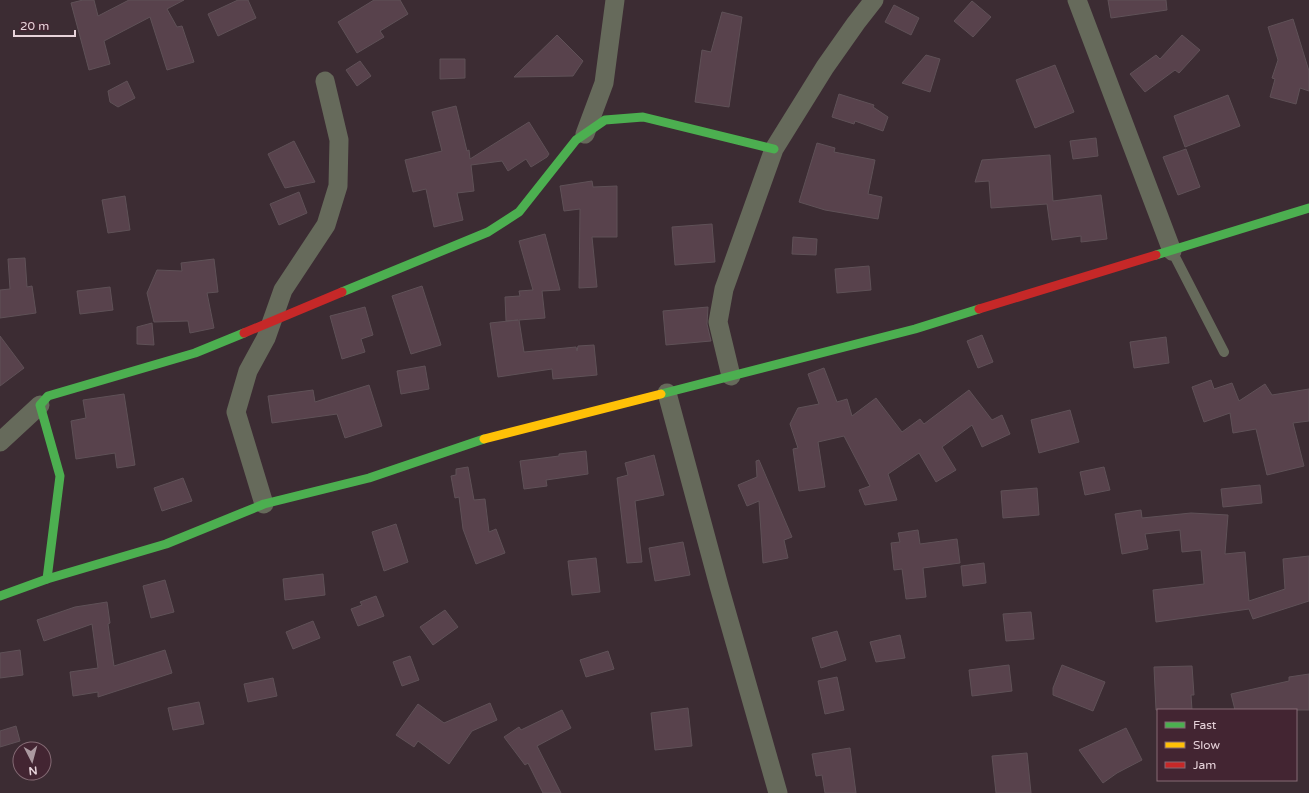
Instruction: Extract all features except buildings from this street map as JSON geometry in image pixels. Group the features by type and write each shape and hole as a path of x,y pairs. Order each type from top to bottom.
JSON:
{"street":[{"path":"585,134 604,83 615,0"},
{"path":"730,376 718,322 724,289 774,149 825,67 874,0"},
{"path":"1077,0 1172,252"},
{"path":"264,504 236,412 248,371 266,338 283,290 326,225 338,186 339,140 325,82"},
{"path":"0,442 48,396 195,354 494,228 520,212 576,140 604,120 643,117 774,149"},
{"path":"0,596 48,579 166,544 264,504 368,478 473,442 915,329 1172,252 1309,208"},
{"path":"667,393 719,586 778,793"},
{"path":"40,405 60,476 48,579"}],"lane":[{"path":"1172,252 1224,352"}],"traffic: fast":[{"path":"342,292 488,232 519,212 576,140 605,120 643,117 774,149"},
{"path":"1156,255 1309,208"},
{"path":"661,394 915,329 979,309"},
{"path":"47,579 60,476 40,405 48,396 195,353 244,333"},
{"path":"0,596 47,579 166,544 264,504 369,478 484,439"}],"traffic: slow":[{"path":"484,439 661,394"}],"traffic: jam":[{"path":"979,309 1156,255"},
{"path":"244,333 342,292"}]}
